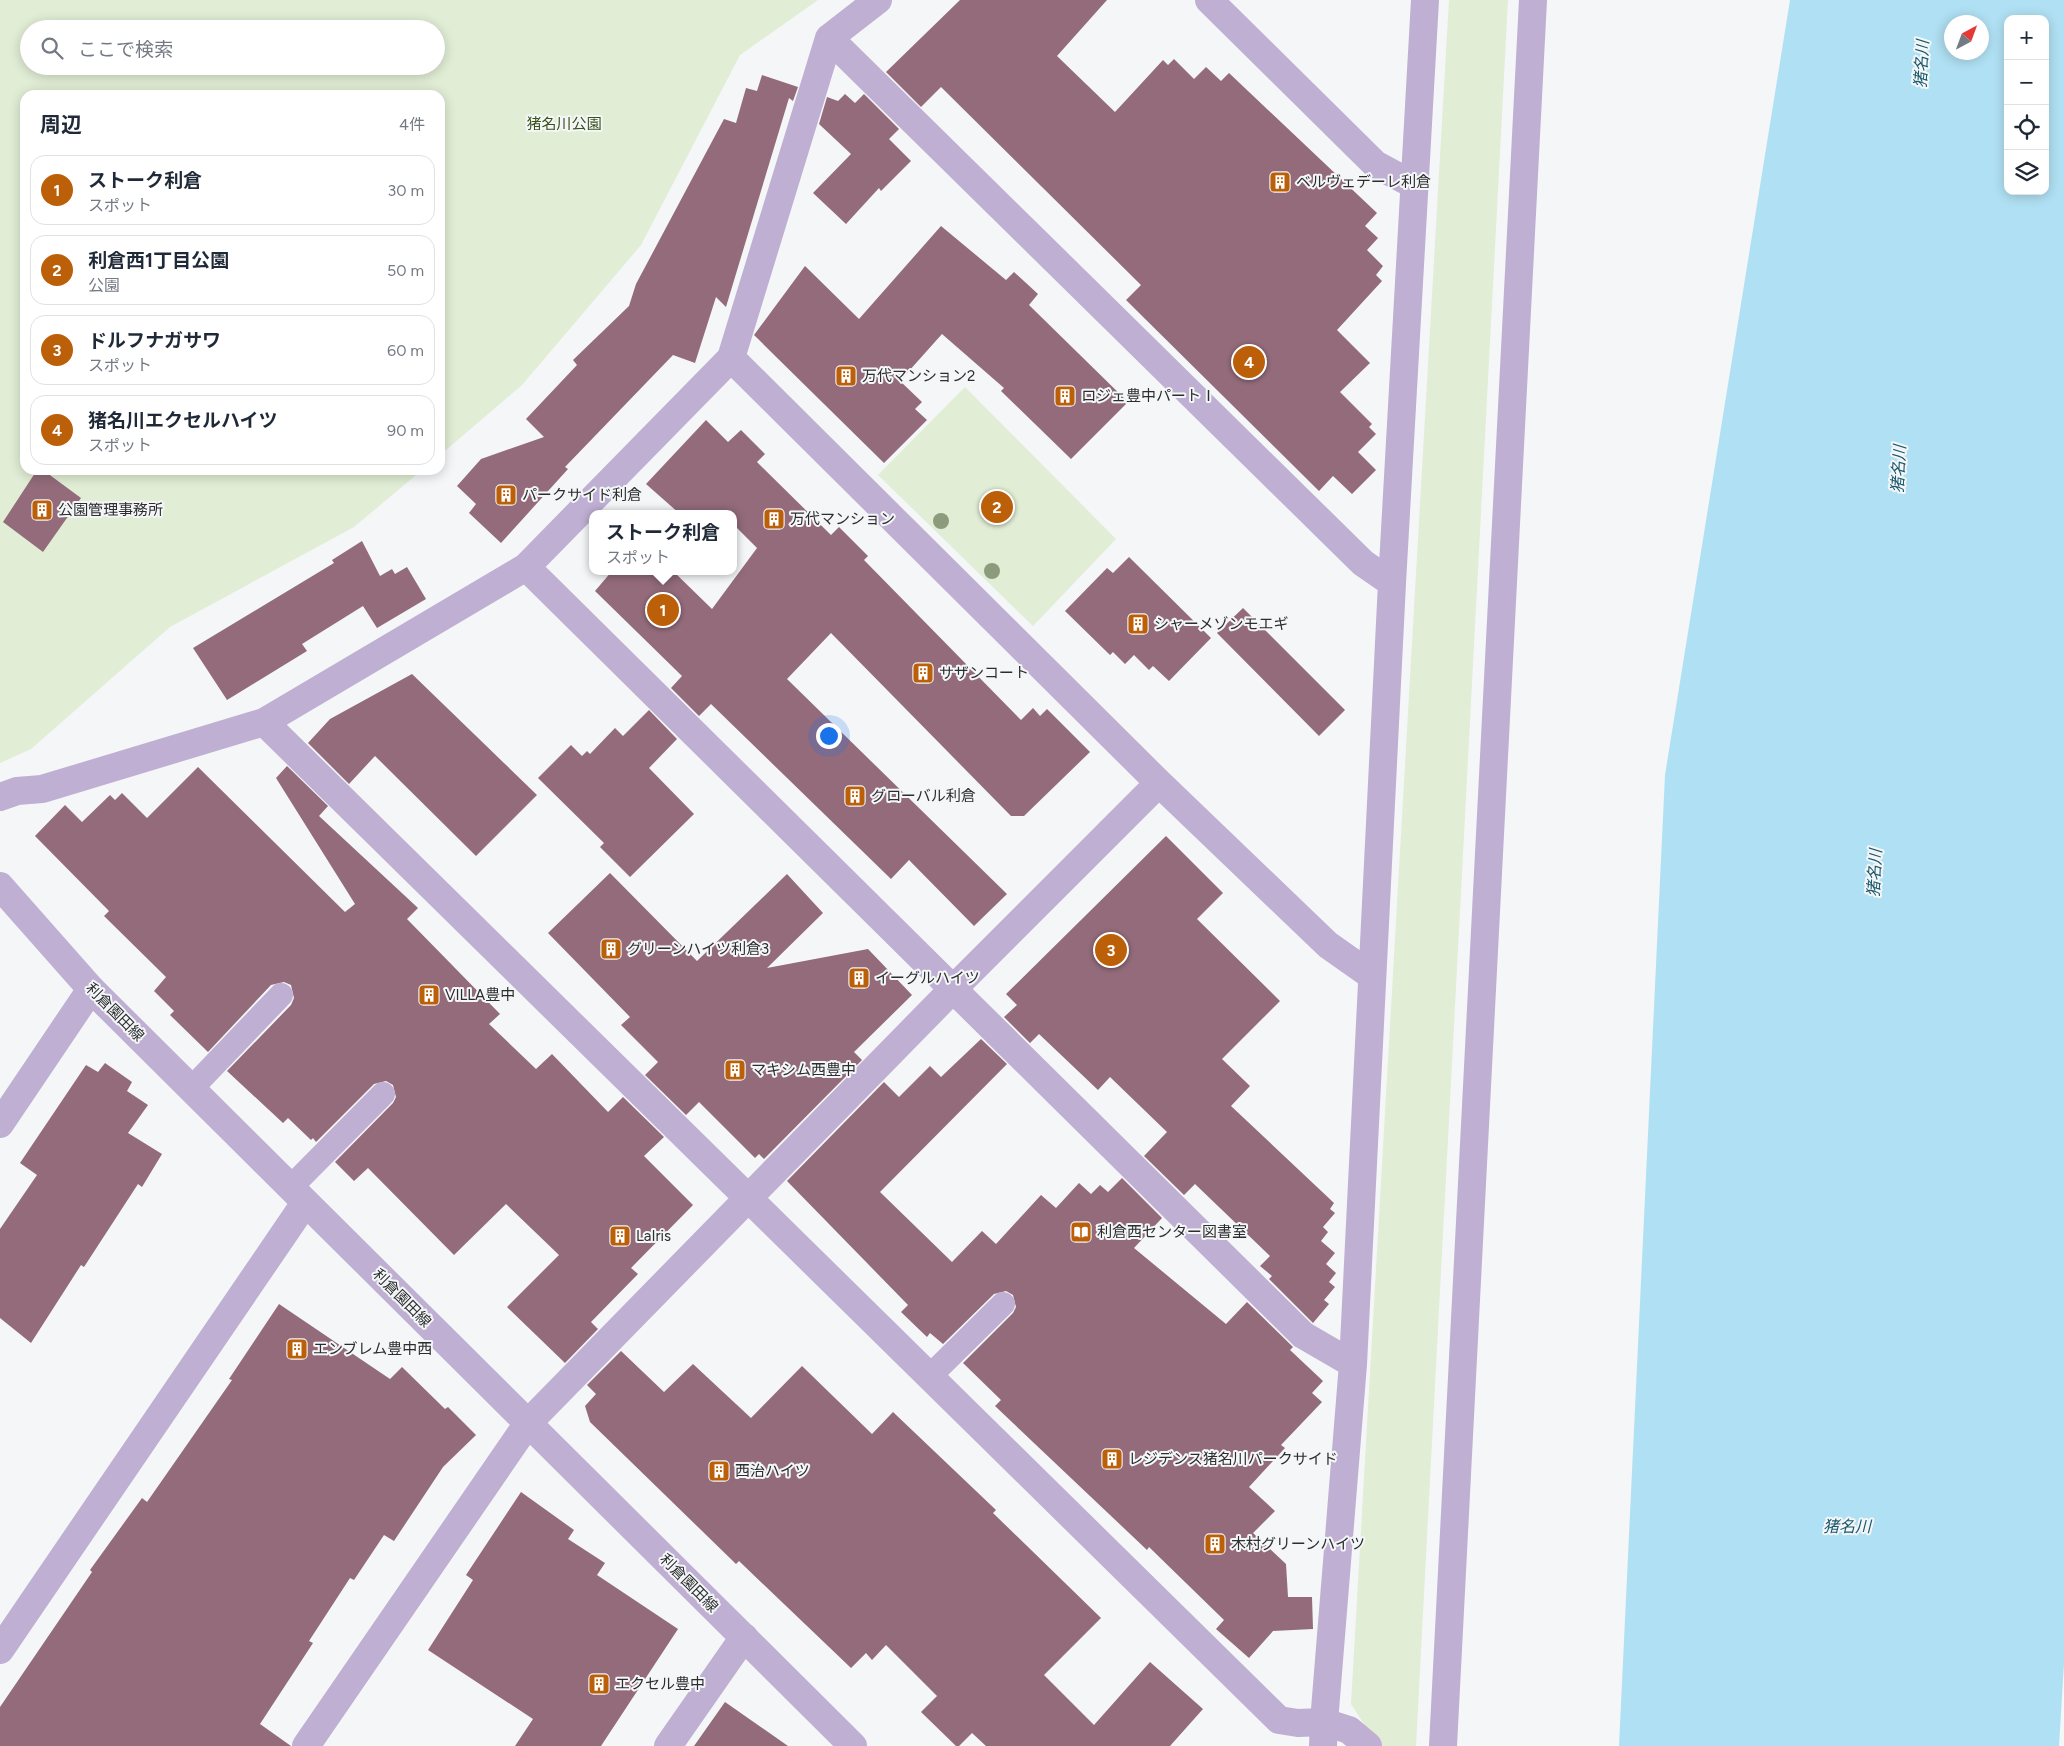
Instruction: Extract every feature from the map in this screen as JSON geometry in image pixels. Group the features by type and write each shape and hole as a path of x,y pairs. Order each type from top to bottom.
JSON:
{"street":[{"path":"0,797 17,791 42,789 264,722 526,567 731,358 829,38 878,0"},
{"path":"1209,0 1376,164 1414,185"},
{"path":"1323,1734 1353,1364 1392,583 1425,0"},
{"path":"1443,1746 1533,0"},
{"path":"829,38 1363,563 1392,583"},
{"path":"731,358 1159,782 1328,945 1372,976"},
{"path":"526,567 1303,1335 1353,1364"},
{"path":"264,722 1279,1720 1298,1723 1323,1734 1349,1730 1368,1746"},
{"path":"306,1746 528,1423 953,989 1159,782"},
{"name":"利倉園田線","path":"0,886 91,989 853,1746"},
{"path":"0,1124 91,989"},
{"path":"0,1650 298,1195"},
{"path":"668,1746 744,1637"}],"lane":[{"path":"191,1089 281,995"},
{"path":"298,1195 383,1094"},
{"path":"930,1376 1003,1304"}],"green space":[{"name":"猪名川公園","path":"0,0 818,0 740,55 641,245 522,385 445,451 445,90 20,90 20,475 416,475 354,527 170,627 31,749 0,763"},
{"path":"1449,0 1508,0 1416,1746 1378,1746 1351,1704"},
{"path":"965,387 1116,539 1033,626 878,475"}],"water":[{"name":"猪名川","path":"1790,0 2064,0 2064,1663 2059,1746 1619,1746 1665,775"}],"building":[{"path":"960,0 1107,0 1057,56 1115,112 1163,60 1168,65 1174,59 1194,79 1206,67 1221,81 1229,73 1377,213 1365,226 1378,238 1367,250 1383,266 1376,275 1382,281 1337,330 1370,363 1340,392 1372,424 1369,427 1376,434 1358,452 1376,470 1352,494 1333,476 1319,491 1126,300 1141,285 941,87 921,107 886,72"},
{"path":"762,75 798,87 793,101 789,98 726,307 716,297 695,363 673,355 565,467 568,469 501,543 469,513 476,504 457,486 481,459 544,437 526,419 577,365 573,360 629,306 636,284 724,119 736,123 746,88 757,91"},
{"path":"845,94 855,103 864,94 899,129 889,139 911,161 881,191 879,188 846,224 813,193 851,154 819,124 827,97 838,101"},
{"path":"941,226 1006,280 1014,272 1038,294 1029,305 1128,402 1071,459 1001,391 1004,388 942,334 900,381 922,402 915,409 927,420 884,463 754,335 805,266 859,319"},
{"path":"706,420 728,442 741,430 765,454 757,462 831,535 839,527 868,556 864,560 1021,720 1033,708 1040,716 1047,709 1090,752 1024,816 1011,816 831,633 787,679 1007,894 974,926 909,860 891,879 711,704 699,716 671,688 682,676 595,591 609,575 677,575 712,609 757,548 737,528 737,510 675,510 646,484"},
{"name":"公園管理事務所","path":"34,475 50,475 81,498 43,552 3,522"},
{"path":"362,541 380,576 392,569 395,574 407,567 426,599 377,628 363,606 302,644 307,651 227,700 193,648 334,563 332,560"},
{"name":"シャーメゾンモエギ","path":"1129,557 1211,638 1169,681 1153,666 1149,670 1134,655 1125,664 1113,652 1110,655 1065,611 1107,568 1113,573"},
{"path":"1243,608 1345,710 1319,736 1217,633"},
{"path":"412,674 537,795 476,856 375,756 349,784 308,743 330,719"},
{"path":"649,710 677,739 649,768 694,814 630,877 600,847 604,843 538,778 571,745 582,756 587,751 590,754 615,728 623,736"},
{"path":"287,766 328,806 319,816 418,908 407,919 500,1014 489,1024 536,1069 552,1054 608,1112 623,1097 664,1137 644,1156 693,1205 631,1268 638,1274 591,1322 598,1329 565,1363 507,1307 559,1255 506,1204 454,1255 368,1168 354,1181 335,1162 393,1103 396,1097 393,1085 386,1081 374,1084 316,1142 313,1138 311,1140 288,1118 283,1123 227,1071 291,1005 294,998 291,985 284,982 271,985 208,1052 170,1015 174,1011 154,991 166,977 104,916 109,911 35,836 65,805 82,822 110,795 115,800 122,793 147,818 198,767 345,912 355,904 276,778"},
{"path":"1166,836 1223,893 1197,919 1280,1001 1222,1059 1250,1086 1231,1106 1334,1203 1330,1209 1335,1213 1323,1227 1328,1232 1321,1241 1335,1253 1326,1264 1336,1273 1329,1282 1335,1287 1324,1300 1329,1304 1313,1323 1269,1279 1272,1276 1260,1266 1270,1256 1195,1184 1184,1195 1144,1156 1167,1132 1110,1077 1098,1090 1039,1034 1030,1043 1004,1017 1017,1005 1006,994"},
{"path":"610,873 697,961 787,874 823,913 767,968 868,949 912,995 854,1052 862,1060 764,1159 759,1154 755,1158 699,1102 686,1115 645,1075 658,1062 621,1025 630,1017 548,933"},
{"path":"981,1039 1007,1064 880,1192 952,1262 982,1231 996,1244 1041,1195 1056,1208 1079,1183 1091,1194 1100,1185 1108,1192 1122,1178 1162,1218 1134,1248 1226,1324 1247,1302 1293,1347 1290,1350 1323,1381 1312,1393 1322,1402 1281,1445 1285,1448 1249,1487 1275,1511 1253,1533 1286,1564 1288,1597 1312,1597 1313,1629 1273,1631 1249,1658 1216,1629 1224,1620 1149,1547 1147,1550 995,1406 1001,1400 963,1363 1013,1313 1016,1307 1013,1295 1006,1291 994,1294 943,1344 930,1333 927,1337 901,1312 908,1305 787,1181 884,1082 899,1097 930,1066 941,1077"},
{"path":"105,1063 132,1082 127,1091 148,1105 128,1133 162,1154 142,1187 138,1184 84,1267 81,1265 31,1343 0,1318 0,1229 37,1175 20,1163 86,1065 98,1072"},
{"path":"279,1304 390,1379 402,1367 445,1409 448,1407 476,1435 443,1467 394,1541 384,1535 354,1580 350,1578 309,1641 313,1643 260,1724 291,1746 0,1746 0,1707 92,1572 90,1570 142,1498 147,1502 232,1380 229,1379"},
{"path":"621,1351 664,1392 693,1364 751,1418 802,1366 872,1434 893,1412 996,1510 993,1513 1101,1618 1044,1675 1094,1725 1150,1662 1203,1709 1170,1746 986,1746 972,1733 959,1746 956,1746 921,1712 937,1696 886,1645 872,1660 866,1653 851,1668 739,1561 736,1564 590,1422 585,1406 596,1394 587,1385"},
{"path":"521,1492 574,1530 568,1539 605,1563 597,1575 678,1629 601,1746 515,1746 533,1719 428,1650 473,1580 466,1575"},
{"path":"725,1702 788,1746 694,1746"}],"place":[{"name":"ベルヴェデーレ利倉","path":"1280,182"},
{"name":"猪名川エクセルハイツ","path":"1249,362"},
{"name":"万代マンション2","path":"846,376"},
{"name":"ロジェ豊中パートⅠ","path":"1065,396"},
{"name":"パークサイド利倉","path":"506,495"},
{"name":"利倉西1丁目公園","path":"997,507"},
{"name":"公園管理事務所","path":"42,510"},
{"name":"万代マンション","path":"774,519"},
{"name":"ストーク利倉","path":"663,610"},
{"name":"シャーメゾンモエギ","path":"1138,624"},
{"name":"サザンコート","path":"923,673"},
{"name":"グローバル利倉","path":"855,796"},
{"name":"グリーンハイツ利倉3","path":"611,949"},
{"name":"ドルフナガサワ","path":"1111,950"},
{"name":"イーグルハイツ","path":"859,978"},
{"name":"VILLA豊中","path":"429,995"},
{"name":"マキシム西豊中","path":"735,1070"},
{"name":"利倉西センター図書室","path":"1081,1232"},
{"name":"LaIris","path":"620,1236"},
{"name":"エンブレム豊中西","path":"297,1349"},
{"name":"レジデンス猪名川パークサイド","path":"1112,1459"},
{"name":"西治ハイツ","path":"719,1471"},
{"name":"木村グリーンハイツ","path":"1215,1544"},
{"name":"エクセル豊中","path":"599,1684"}]}
